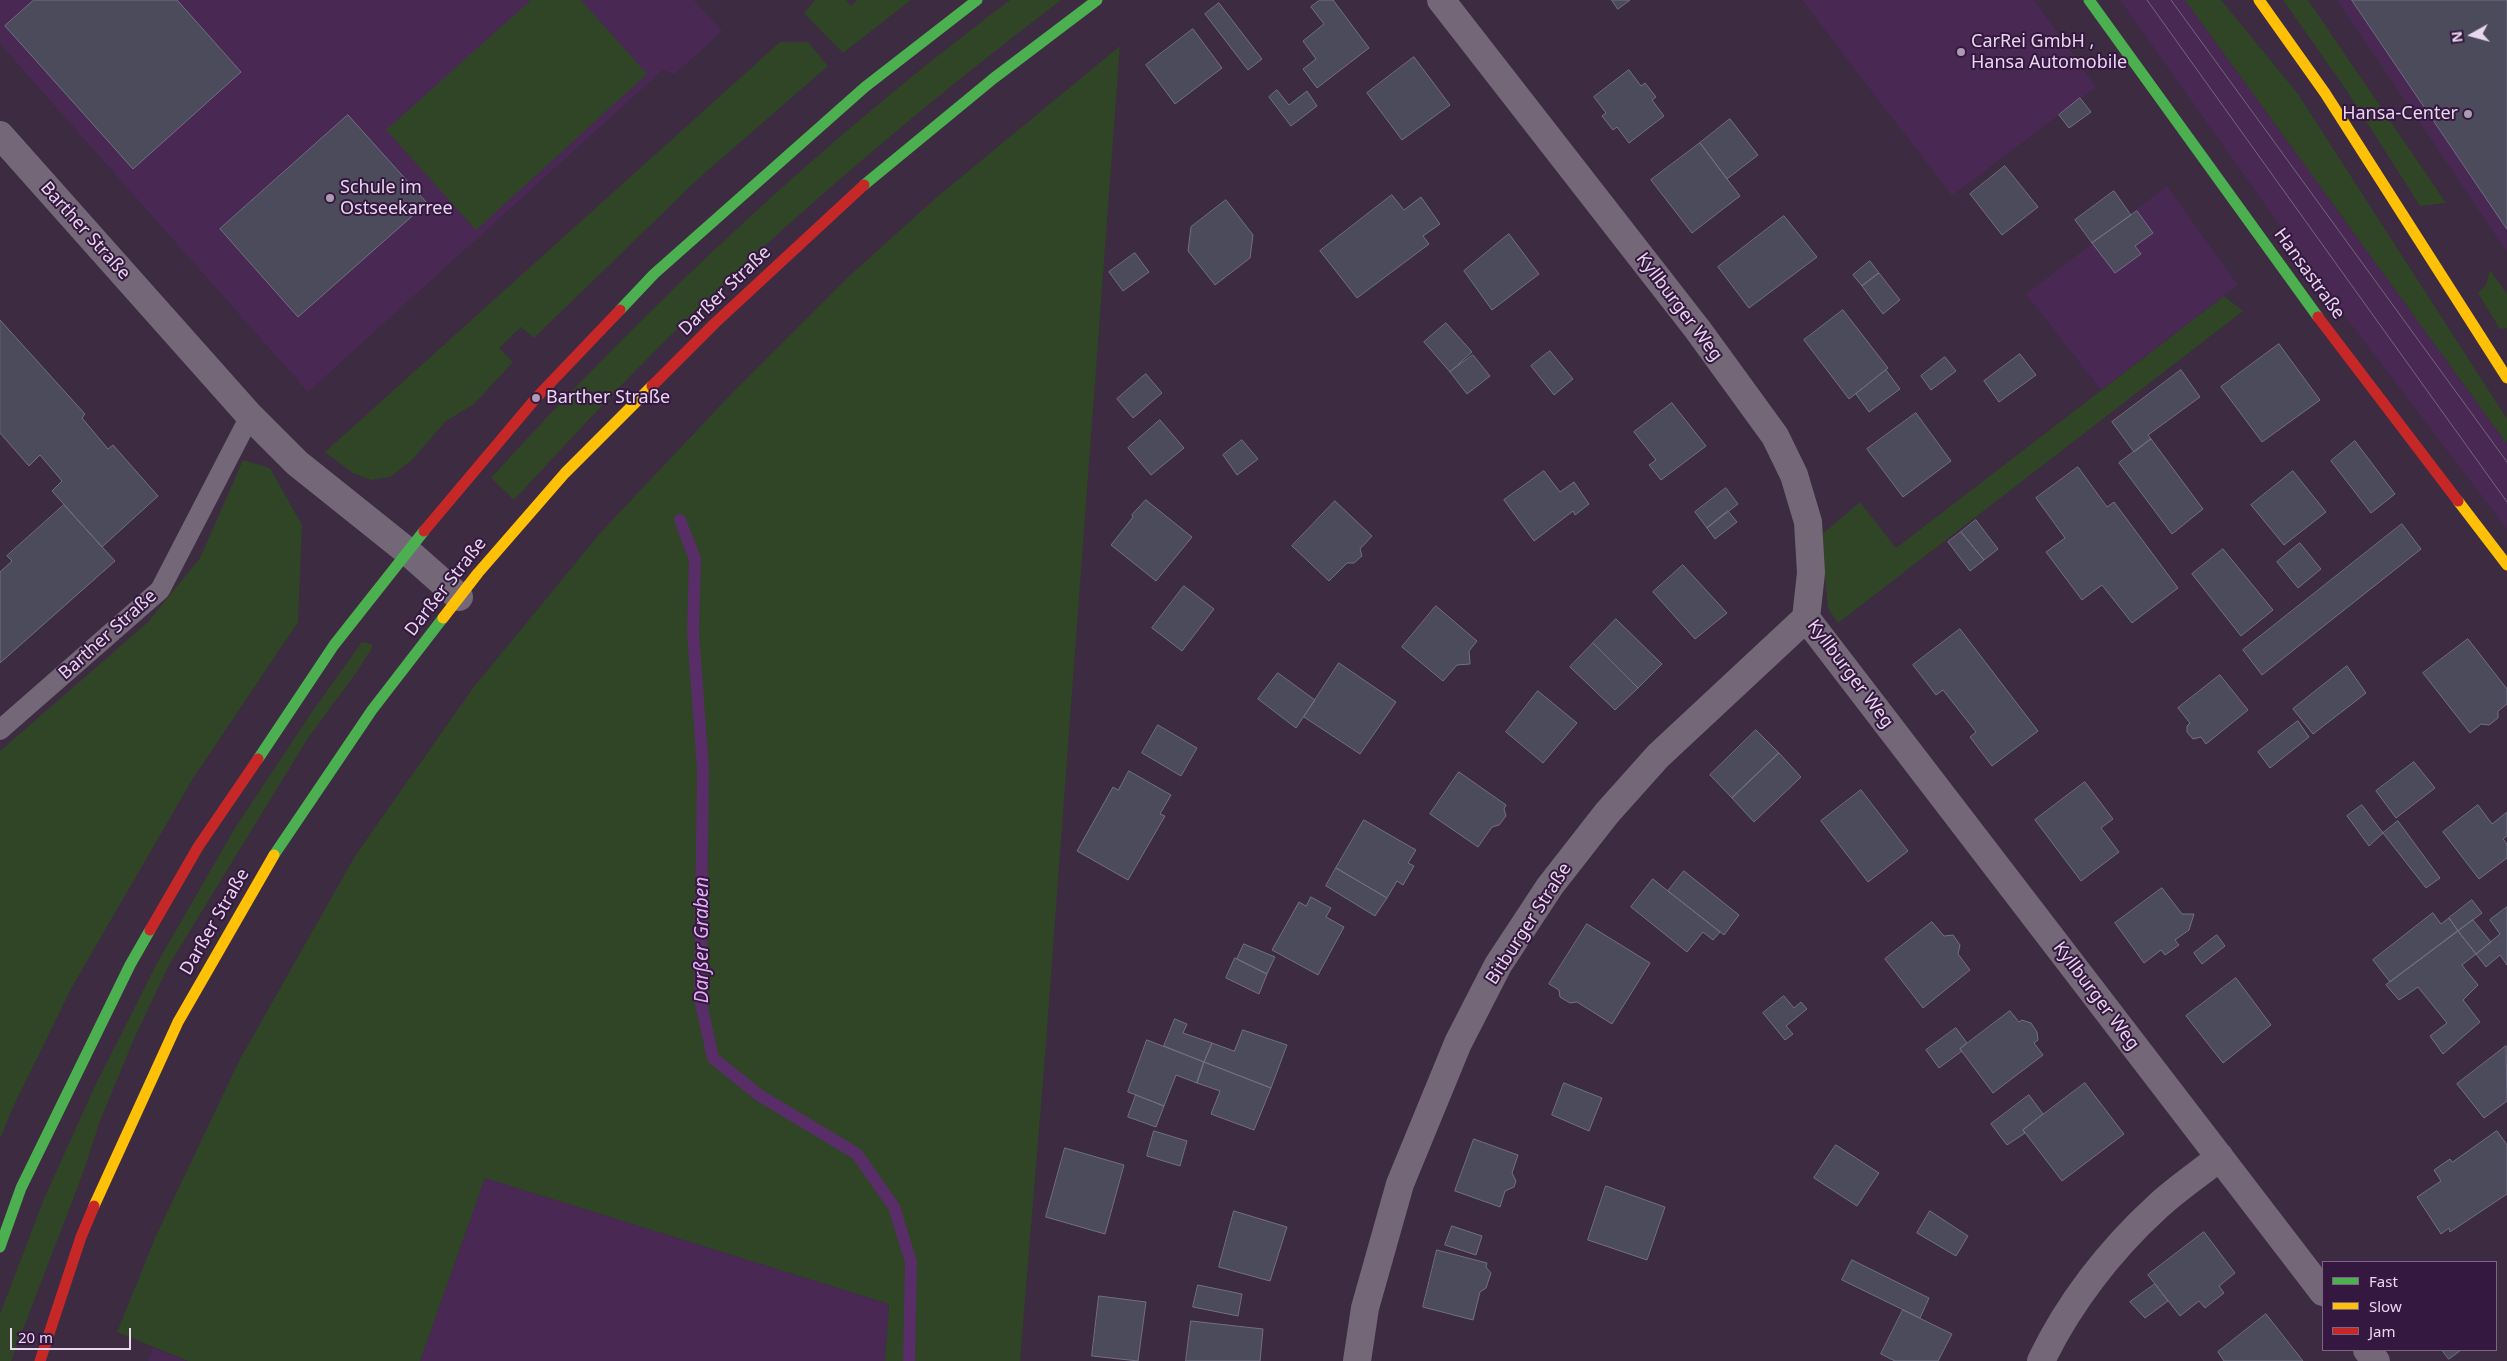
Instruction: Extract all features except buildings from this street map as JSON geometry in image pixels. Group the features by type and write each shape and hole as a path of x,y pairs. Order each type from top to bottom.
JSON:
{"main road":[{"path":"0,1247 21,1188 130,965 198,847 334,645 407,550 536,398 654,274 865,88 976,0"},
{"name":"Darßer Straße","path":"40,1361 81,1237 104,1181 178,1022 284,837 372,710 459,597 565,473 715,323 896,157 1097,0"},
{"name":"Hansastraße","path":"2089,0 2312,308 2507,565"},
{"path":"2259,0 2325,93 2507,378"}],"street":[{"name":"Kyllburger Weg","path":"1446,6 1698,330 1775,436 1794,475 1808,522 1811,573 1806,618 2322,1291"},
{"name":"Barther Straße","path":"0,136 250,416 297,463 407,550 459,597"},
{"name":"Bitburger Straße","path":"1357,1361 1366,1308 1400,1184 1458,1043 1498,965 1550,886 1607,813 1658,756 1806,618"},
{"path":"2040,1361 2052,1337 2101,1267 2157,1207 2220,1157"},
{"path":"2368,1351 2376,1361"}],"lane":[{"name":"Barther Straße","path":"0,730 160,590 250,416"}],"shaded area":[{"name":"Schule im Ostseekarree","path":"0,0 694,0 722,31 675,74 663,70 308,392 0,44"},
{"path":"1802,0 2034,0 2096,87 1952,196"},
{"path":"2120,0 2185,0 2507,444 2507,529 2335,303"},
{"name":"Hansa-Center","path":"2337,0 2507,0 2507,252"},
{"path":"2167,186 2238,285 2101,390 2026,294"},
{"path":"485,1178 889,1304 885,1361 420,1361"},
{"path":"153,1348 188,1361 148,1361"}],"green space":[{"path":"531,0 581,0 647,74 476,230 386,130"},
{"path":"815,0 846,0 851,6 857,0 911,0 843,53 804,13"},
{"path":"1010,0 1061,0 911,119 766,245 653,353 514,500 491,478 612,350 739,227 872,110"},
{"path":"2185,0 2221,0 2298,94 2507,419 2507,444"},
{"path":"2283,0 2308,0 2446,203 2420,206 2345,88"},
{"path":"780,42 808,42 828,66 699,178 534,338 521,327 499,348 513,362 474,404 446,421 412,460 390,477 371,480 353,473 325,452"},
{"path":"1120,46 1044,1069 1020,1361 885,1361 889,1304 485,1178 420,1361 188,1361 117,1332 155,1238 239,1061 355,856 473,688 601,532 732,393 846,279 937,197"},
{"path":"2490,270 2507,294 2507,328 2500,329 2478,293 2486,285"},
{"path":"2224,296 2243,311 1838,623 1828,608 1821,535 1860,502 1896,548"},
{"path":"243,460 270,468 302,525 298,622 192,780 72,987 14,1105 0,1139 0,751 148,622 200,558"},
{"path":"362,642 372,644 372,648 308,738 169,965 134,1039 100,1121 83,1173 11,1361 0,1361 0,1314 44,1199 94,1088 157,963 235,828 314,709"}],"waterway":[{"name":"Darßer Graben","path":"680,520 695,559 693,632 703,769 700,999 713,1058 759,1095 857,1154 894,1207 911,1262 909,1361"}],"tram line":[{"path":"2147,0 2507,502"},
{"path":"2171,0 2507,462"}],"traffic: fast":[{"path":"620,310 654,274 865,87 977,0"},
{"path":"864,185 994,78 1097,0"},
{"path":"2089,0 2318,317"},
{"path":"258,759 334,645 424,531"},
{"path":"274,855 372,710 443,618"},
{"path":"0,1247 21,1188 130,965 150,930"}],"traffic: slow":[{"path":"2259,0 2325,93 2507,378"},
{"path":"443,618 478,573 565,473 652,386"},
{"path":"2458,501 2507,565"},
{"path":"94,1206 178,1022 274,855"}],"traffic: jam":[{"path":"652,386 715,323 864,185"},
{"path":"424,531 536,398 620,310"},
{"path":"2318,317 2458,501"},
{"path":"150,930 198,847 258,759"},
{"path":"40,1361 81,1237 94,1206"}],"place":[{"name":"CarRei GmbH , Hansa Automobile","path":"1961,52"},
{"name":"Hansa-Center","path":"2468,114"},
{"name":"Schule im Ostseekarree","path":"330,198"},
{"name":"Barther Straße","path":"536,398"}]}
